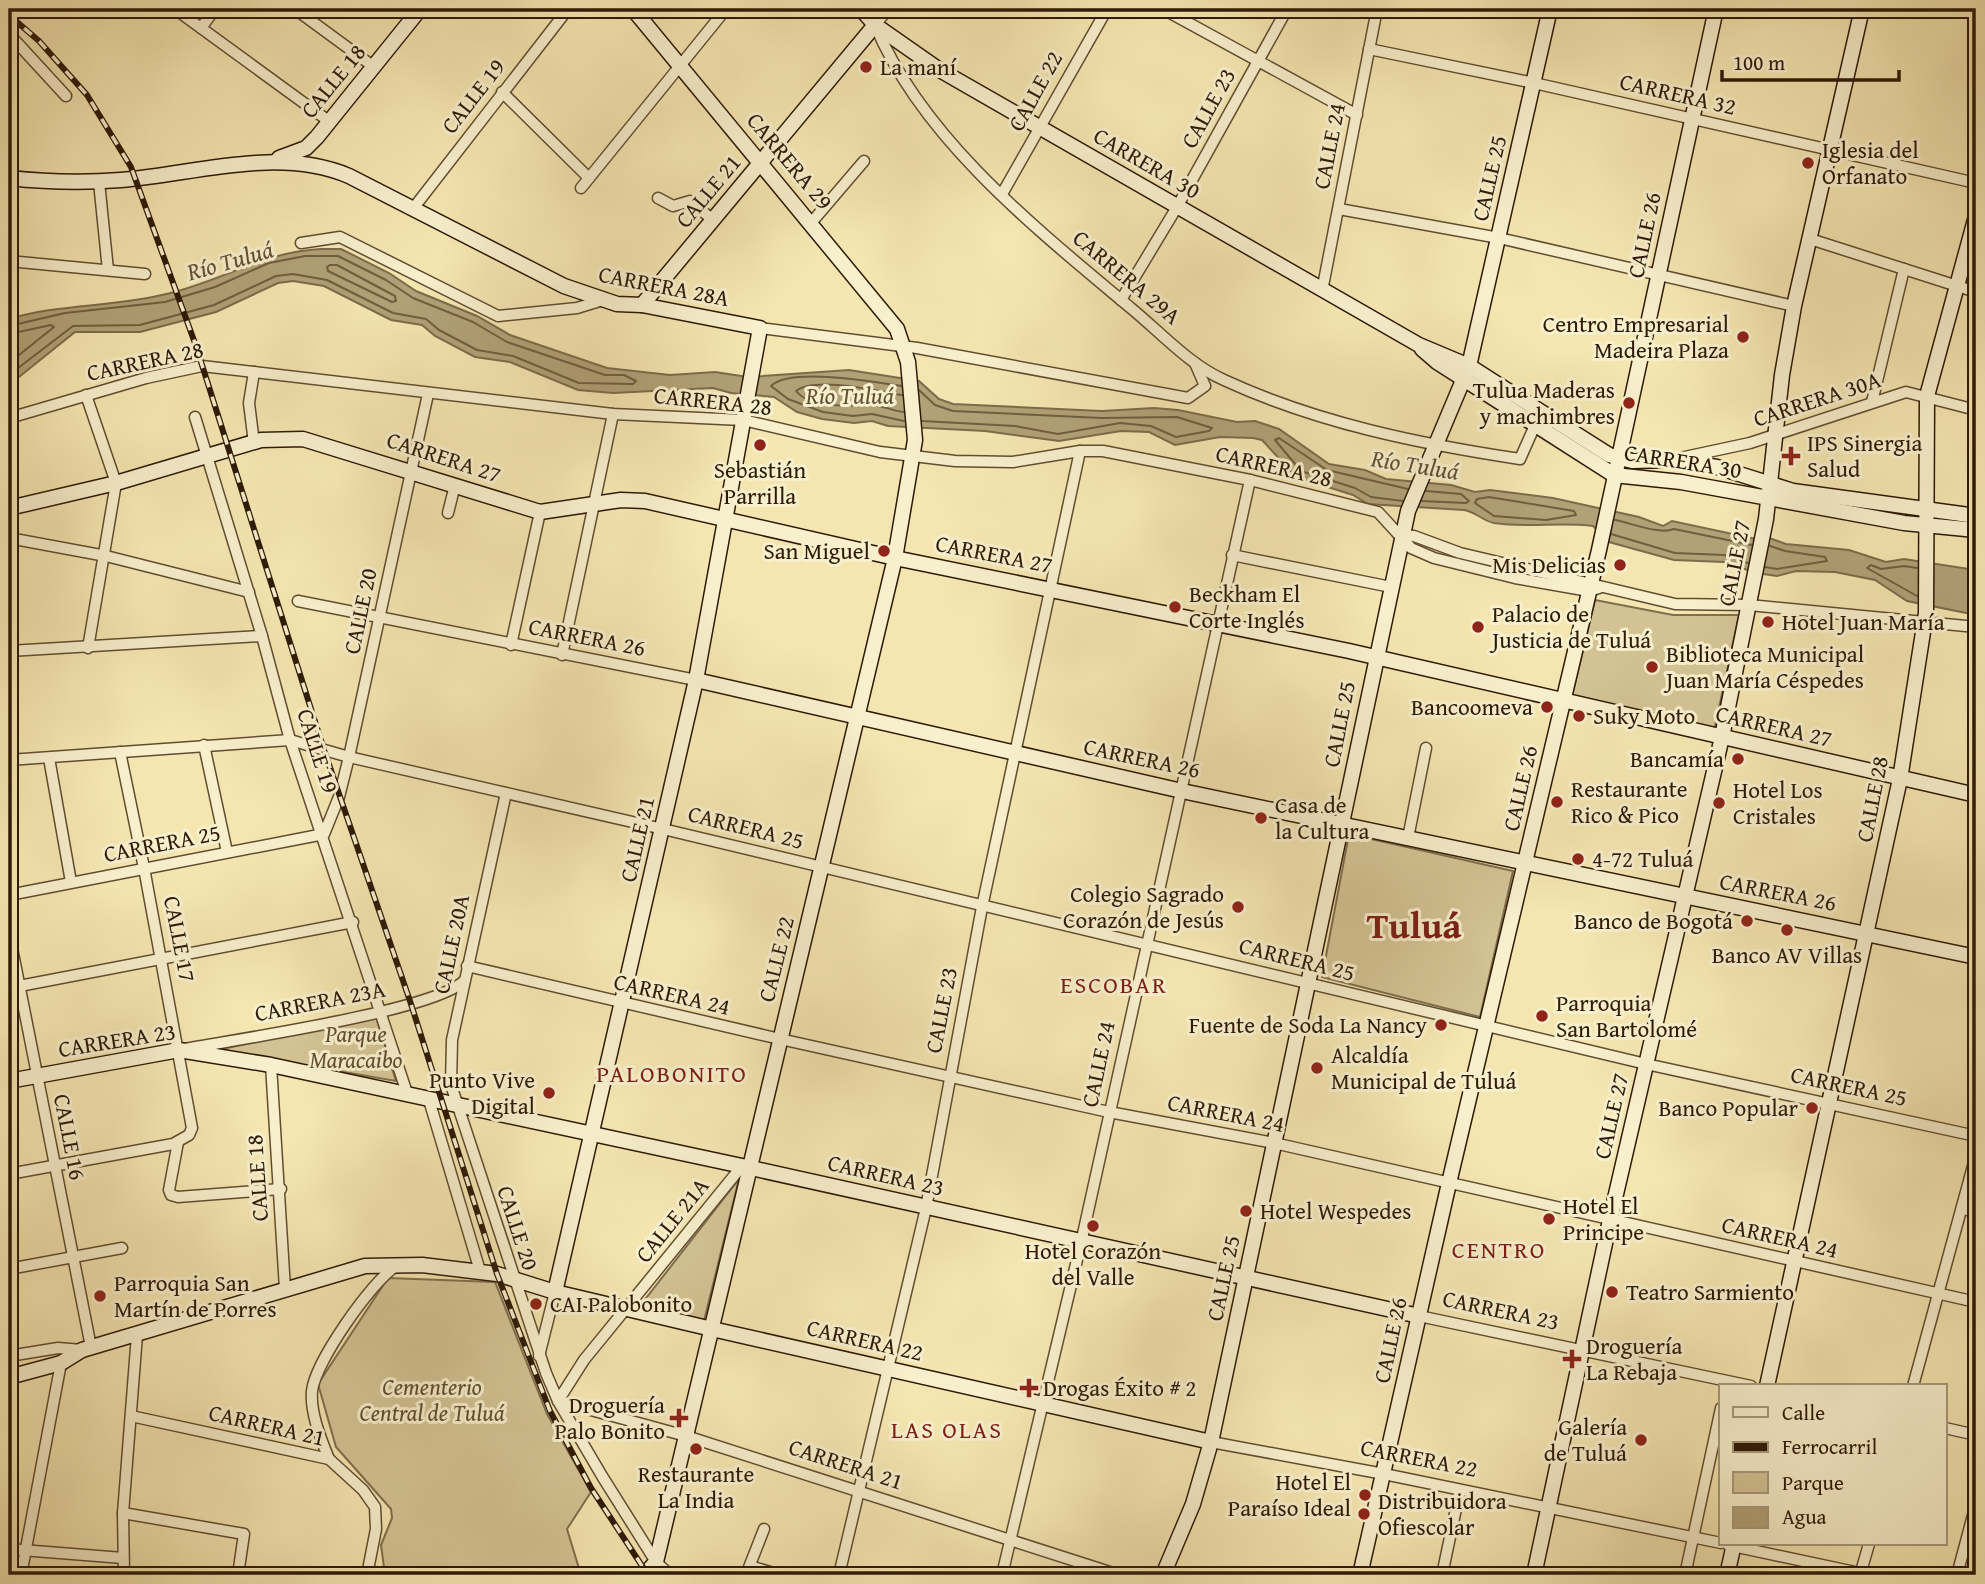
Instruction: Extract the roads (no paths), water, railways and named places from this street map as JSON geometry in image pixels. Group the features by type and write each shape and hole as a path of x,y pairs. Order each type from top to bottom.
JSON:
{"street":[{"path":"175,9 330,122"},
{"path":"201,28 215,9"},
{"path":"295,9 374,66"},
{"name":"CALLE 19","path":"412,210 568,9"},
{"name":"CARRERA 29","path":"633,9 889,318 905,346"},
{"path":"581,188 678,64 726,9"},
{"name":"CARRERA 30","path":"861,9 876,25 938,69 1618,459 1670,460 1717,467 1793,491 1976,530"},
{"name":"CALLE 21","path":"642,305 888,9"},
{"name":"CALLE 22","path":"1002,194 1107,9"},
{"path":"1163,9 1259,59 1357,115"},
{"name":"CALLE 23","path":"1121,300 1177,207 1287,9"},
{"name":"CALLE 24","path":"1322,290 1377,9"},
{"name":"CALLE 25","path":"1163,1575 1193,1504 1211,1442 1408,511 1466,372 1550,9"},
{"name":"CALLE 26","path":"1360,1575 1448,1183 1563,701 1593,587 1614,475 1716,9"},
{"name":"CALLE 27","path":"1534,1575 1610,1220 1749,605 1769,500 1775,434 1794,306 1862,9"},
{"name":"CALLE 18","path":"266,162 295,153 317,137 416,10"},
{"name":"CARRERA 29A","path":"876,25 891,63 919,101 1002,194 1195,362 1222,379 1295,410 1433,450"},
{"path":"9,34 66,96"},
{"name":"CARRERA 32","path":"1369,49 1534,83 1976,183"},
{"path":"502,92 589,178"},
{"path":"317,137 313,155 322,167"},
{"path":"811,223 864,161"},
{"name":"CARRERA 28A","path":"9,178 99,182 266,162 322,167 349,176 564,286 603,300 760,328 905,346 1188,398 1205,386 1195,362"},
{"path":"99,182 108,270"},
{"path":"658,198 673,206 690,201 713,220"},
{"path":"1339,209 1499,238 1794,306"},
{"name":"CALLE 28","path":"1767,1384 1900,779 1925,618 1929,519 1927,396 1976,216"},
{"path":"301,243 340,237 498,317 577,309 603,300"},
{"path":"1810,239 1976,292"},
{"path":"9,261 145,274"},
{"path":"1871,402 1904,268"},
{"name":"CALLE 21","path":"538,1356 593,1135 663,829 726,521 760,328"},
{"name":"CALLE 22","path":"644,1575 656,1562 712,1329 746,1167 780,1040 895,558 915,440 905,346"},
{"name":"CARRERA 28","path":"9,418 86,395 202,366 613,414 743,420 880,452 914,456 1013,462 1080,451 1113,452 1250,480 1378,512 1403,535 1411,548 1458,566 1593,587 1675,604 1749,605 1925,618 1976,627"},
{"path":"254,372 249,403 254,443"},
{"name":"CARRERA 30","path":"1466,372 1584,458 1614,475 1681,482 1769,500 1929,519 1976,516"},
{"name":"CARRERA 30A","path":"1670,460 1734,447 1906,392 1976,410"},
{"name":"CALLE 20","path":"324,834 339,797 349,757 428,394"},
{"path":"86,395 116,483 106,556 88,648"},
{"path":"562,656 613,414"},
{"name":"CALLE 19","path":"195,417 262,636 290,740 324,834 408,1096"},
{"path":"1433,450 1520,460 1536,423"},
{"name":"CARRERA 27","path":"9,508 116,483 254,443 273,439 303,439 412,470 540,512 621,500 645,501 895,558 1051,588 1376,658 1976,795"},
{"name":"CALLE 23","path":"839,1575 890,1369 926,1208 982,907 1080,451"},
{"name":"CALLE 24","path":"1002,1575 1081,1243 1250,480"},
{"path":"448,513 455,485"},
{"path":"511,645 540,512"},
{"path":"9,538 106,556 249,592"},
{"path":"1232,555 1391,587"},
{"name":"CARRERA 26","path":"298,601 562,656 695,680 1182,791 1685,897 1868,932 1976,957"},
{"path":"9,651 262,636"},
{"path":"9,760 290,740"},
{"name":"CARRERA 25","path":"290,740 349,757 663,829 1646,1064 1976,1136"},
{"path":"204,745 227,852"},
{"path":"1408,838 1426,748"},
{"name":"CALLE 17","path":"120,752 193,1120 189,1135 178,1142"},
{"path":"49,758 71,882"},
{"name":"CALLE 20A","path":"456,1105 449,1059 506,793"},
{"name":"CARRERA 25","path":"9,895 324,834"},
{"path":"14,987 353,922"},
{"name":"CALLE 16","path":"9,933 14,987 37,1075 86,1349"},
{"name":"CARRERA 24","path":"467,966 780,1040 1109,1112 1274,1143 1976,1302"},
{"name":"CARRERA 23A","path":"179,1050 430,999 457,987 464,980"},
{"name":"CARRERA 23","path":"9,1081 179,1050 271,1065 746,1167 1246,1280 1582,1350 1726,1384"},
{"name":"CALLE 18","path":"271,1065 281,1189 285,1289"},
{"path":"429,1100 480,1271"},
{"name":"CALLE 20","path":"456,1105 538,1356 558,1401 656,1562 670,1575"},
{"path":"9,1174 178,1142 170,1190 172,1195 178,1197 281,1189"},
{"path":"1914,1384 1976,1155"},
{"name":"CALLE 21A","path":"558,1401 584,1360 746,1167"},
{"path":"1962,1208 1976,1213"},
{"path":"9,1269 122,1248"},
{"path":"329,1459 312,1402 314,1380 370,1289 384,1274 400,1263"},
{"name":"CARRERA 22","path":"9,1377 61,1363 86,1349 285,1289 365,1266 400,1263 480,1271 555,1292 712,1329 1211,1442 1384,1474 1719,1543"},
{"path":"124,1575 123,1513 137,1335"},
{"path":"9,1356 58,1348 86,1349"},
{"path":"21,1575 61,1363"},
{"name":"CARRERA 21","path":"558,1401 686,1436 1119,1575"},
{"name":"CARRERA 21","path":"131,1416 329,1459 363,1490 375,1507 376,1529 367,1575"},
{"path":"1685,1575 1719,1417"},
{"path":"1946,1428 1976,1435"},
{"path":"1442,1575 1460,1490"},
{"path":"1957,1575 1976,1504"},
{"path":"123,1513 244,1534 238,1575"},
{"path":"764,1529 748,1571 780,1575"},
{"path":"1727,1546 1727,1575"},
{"name":"CARRERA 22","path":"1736,1546 1863,1575"},
{"path":"1863,1575 1869,1546"},
{"path":"9,1549 123,1558"}],"water":[{"name":"Río Tuluá","path":"321,249 341,249 389,273 416,291 477,316 510,335 607,368 670,375 715,372 748,377 849,370 919,381 939,399 953,404 1102,411 1154,408 1237,422 1255,421 1279,429 1329,464 1365,470 1386,479 1451,485 1475,492 1490,490 1553,498 1639,517 1663,526 1672,521 1756,539 1764,536 1786,544 1849,550 1886,562 1904,559 1976,570 1976,615 1907,601 1875,580 1835,572 1796,571 1777,576 1756,573 1724,562 1674,560 1609,542 1593,526 1506,524 1490,522 1464,510 1368,504 1353,495 1296,477 1262,440 1253,438 1220,437 1175,445 1149,432 1121,431 1059,441 985,431 888,426 872,421 854,423 822,419 797,412 774,397 731,393 713,388 613,393 578,390 510,362 475,357 435,336 422,325 391,320 324,286 293,281 278,283 216,312 140,332 75,332 9,385 9,319 162,295 279,256"}],"railway":[{"path":"9,15 39,41 87,95 131,167 196,346 324,750 411,1004 497,1274 550,1411 591,1488 648,1575"}],"place":[{"name":"La maní","path":"866,67"},
{"name":"Iglesia del Orfanato","path":"1808,163"},
{"name":"Centro Empresarial Madeira Plaza","path":"1743,337"},
{"name":"Tulua Maderas y machimbres","path":"1629,403"},
{"name":"Sebastián Parrilla","path":"760,445"},
{"name":"IPS Sinergia Salud","path":"1791,456"},
{"name":"San Miguel","path":"884,551"},
{"name":"Mis Delicias","path":"1620,565"},
{"name":"Beckham El Corte Inglés","path":"1175,607"},
{"name":"Hotel Juan María","path":"1768,622"},
{"name":"Palacio de Justicia de Tuluá","path":"1478,627"},
{"name":"Biblioteca Municipal Juan María Céspedes","path":"1652,667"},
{"name":"Bancoomeva","path":"1547,707"},
{"name":"Suky Moto","path":"1579,716"},
{"name":"Bancamía","path":"1738,759"},
{"name":"Restaurante Rico & Pico","path":"1557,802"},
{"name":"Hotel Los Cristales","path":"1719,803"},
{"name":"Casa de la Cultura","path":"1261,818"},
{"name":"4-72 Tuluá","path":"1578,859"},
{"name":"Colegio Sagrado Corazón de Jesús","path":"1238,907"},
{"name":"Banco de Bogotá","path":"1747,921"},
{"name":"Banco AV Villas","path":"1787,930"},
{"name":"Parroquia San Bartolomé","path":"1542,1016"},
{"name":"Fuente de Soda La Nancy","path":"1441,1025"},
{"name":"Alcaldía Municipal de Tuluá","path":"1317,1068"},
{"name":"Punto Vive Digital","path":"549,1093"},
{"name":"Banco Popular","path":"1812,1108"},
{"name":"Hotel Wespedes","path":"1246,1211"},
{"name":"Hotel El Principe","path":"1549,1219"},
{"name":"Hotel Corazón del Valle","path":"1093,1226"},
{"name":"Teatro Sarmiento","path":"1612,1292"},
{"name":"Parroquia San Martín de Porres","path":"100,1296"},
{"name":"CAI Palobonito","path":"536,1304"},
{"name":"Droguería La Rebaja","path":"1572,1359"},
{"name":"Drogas Éxito # 2","path":"1029,1388"},
{"name":"Droguería Palo Bonito","path":"679,1418"},
{"name":"Galería de Tuluá","path":"1641,1440"},
{"name":"Restaurante La India","path":"696,1449"},
{"name":"Hotel El Paraíso Ideal","path":"1365,1495"},
{"name":"Distribuidora Ofiescolar","path":"1364,1514"}],"district":[{"name":"Tuluá","path":"1414,925"},
{"name":"ESCOBAR","path":"1114,985"},
{"name":"PALOBONITO","path":"672,1074"},
{"name":"CENTRO","path":"1499,1250"},
{"name":"LAS OLAS","path":"947,1430"}],"park label":[{"name":"Parque Maracaibo","path":"356,1047"},
{"name":"Cementerio Central de Tuluá","path":"432,1400"}]}
